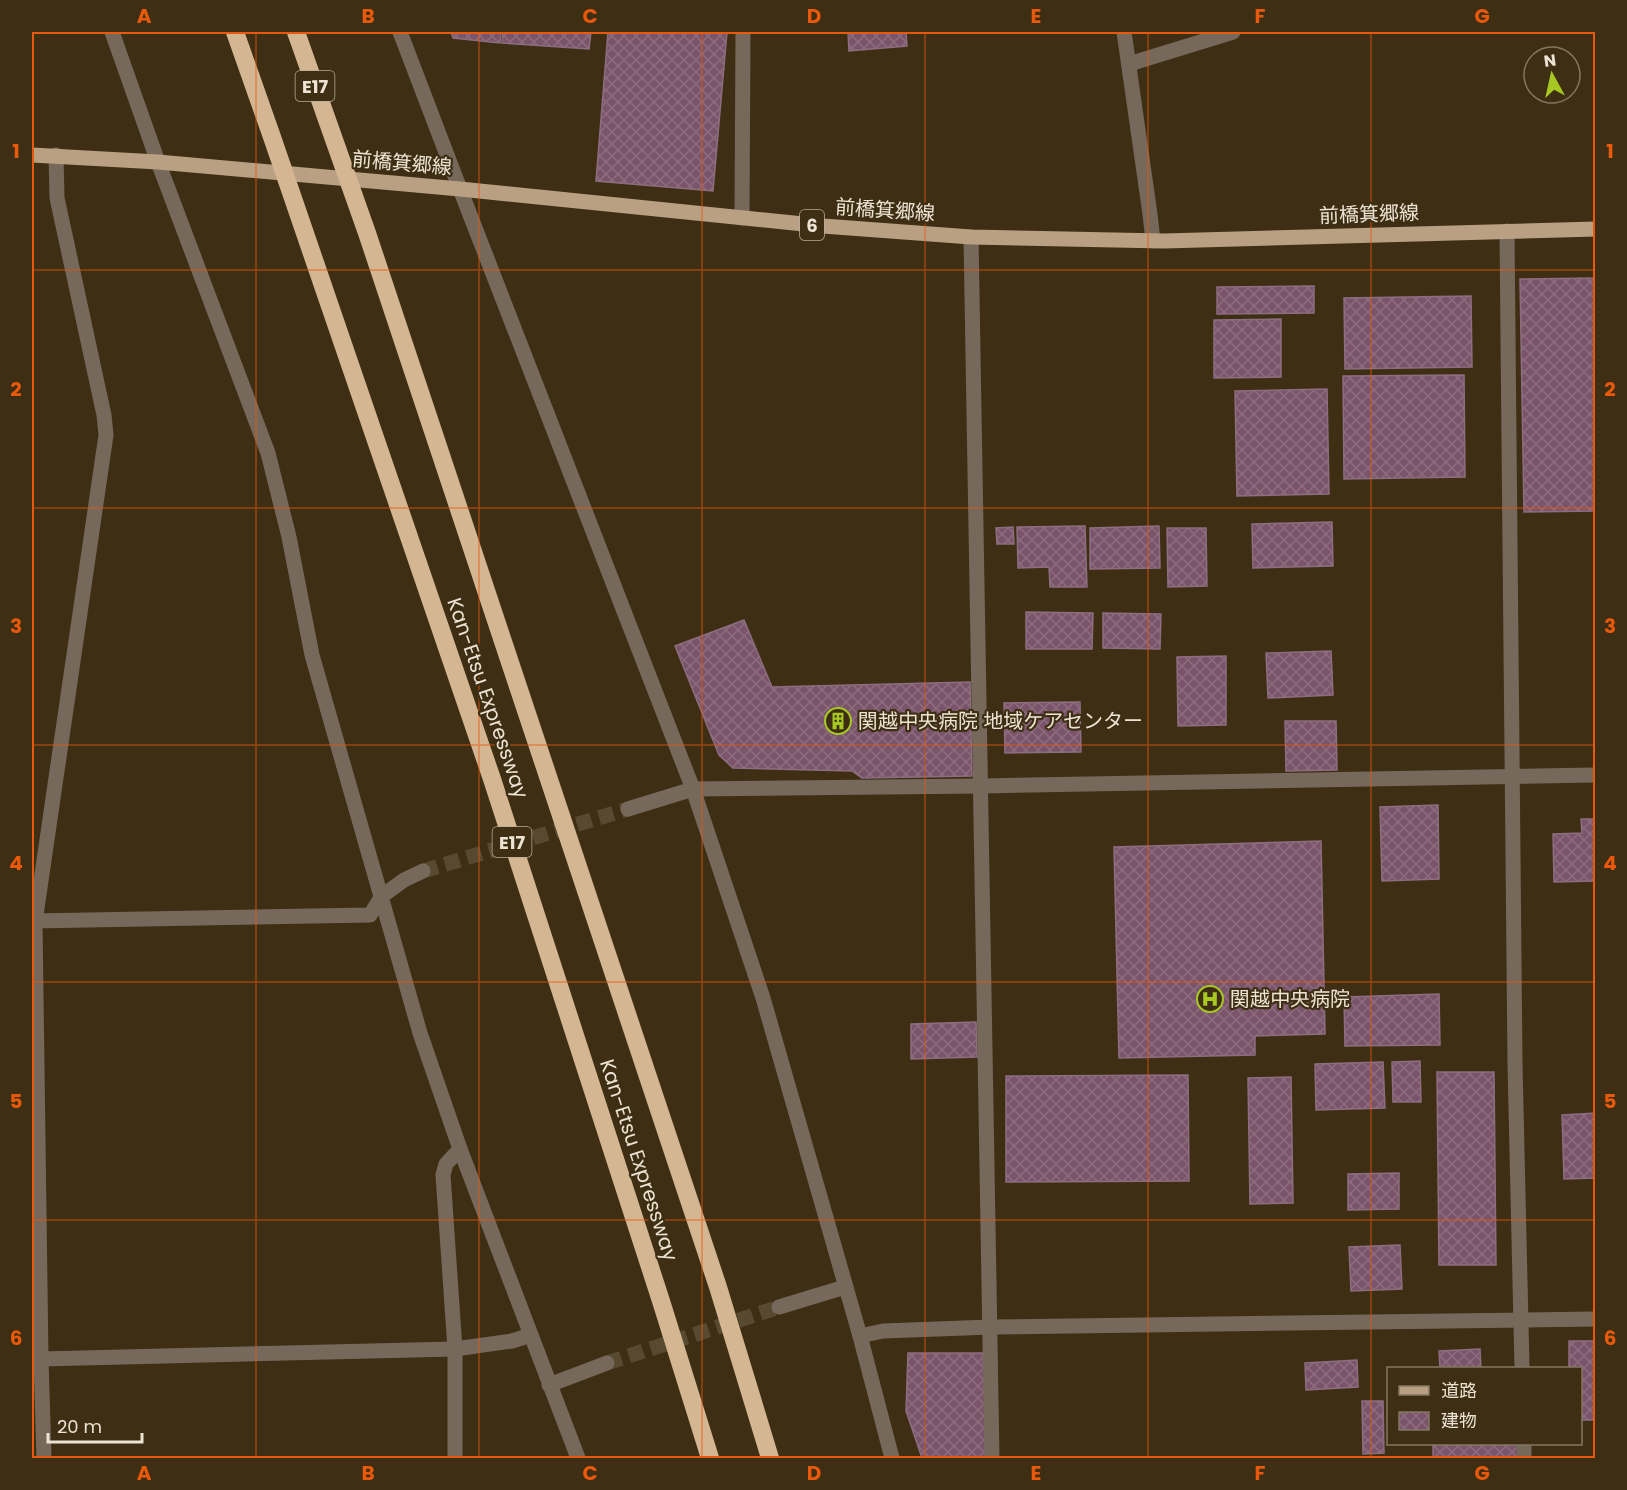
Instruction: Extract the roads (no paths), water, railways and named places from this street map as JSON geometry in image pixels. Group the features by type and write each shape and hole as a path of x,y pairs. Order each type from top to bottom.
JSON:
{"highway":[{"name":"Kan-Etsu Expressway","path":"235,32 492,779 710,1458"},
{"name":"Kan-Etsu Expressway","path":"296,32 367,233 718,1287 770,1458"}],"main road":[{"name":"前橋箕郷線","path":"32,155 158,162 460,189 824,226 971,237 1153,242 1596,229"}],"street":[{"path":"112,32 158,162 268,453 289,537 312,655 420,1033 460,1149 578,1458"},
{"path":"400,32 693,789 763,998 860,1336 892,1458"},
{"path":"742,32 742,218"},
{"path":"1124,32 1153,242"},
{"path":"1129,64 1233,32"},
{"path":"44,1458 36,1359 33,922 106,435 104,415 57,198 56,155"},
{"path":"1507,231 1515,1064 1522,1367"},
{"path":"971,237 992,1458"},
{"path":"628,809 693,789 1596,775"},
{"path":"33,922 370,915 382,897 404,880 423,871"},
{"path":"455,1458 455,1349 443,1175 446,1164 460,1149"},
{"path":"779,1307 845,1287"},
{"path":"860,1336 883,1331 991,1327 1596,1319"},
{"path":"36,1359 455,1349 512,1341 531,1335"},
{"path":"549,1385 607,1363"}],"tunnel":[{"path":"423,871 628,809"},
{"path":"607,1363 779,1307"}],"place":[{"name":"関越中央病院 地域ケアセンター","path":"838,721"},
{"name":"関越中央病院","path":"1210,999"}]}
